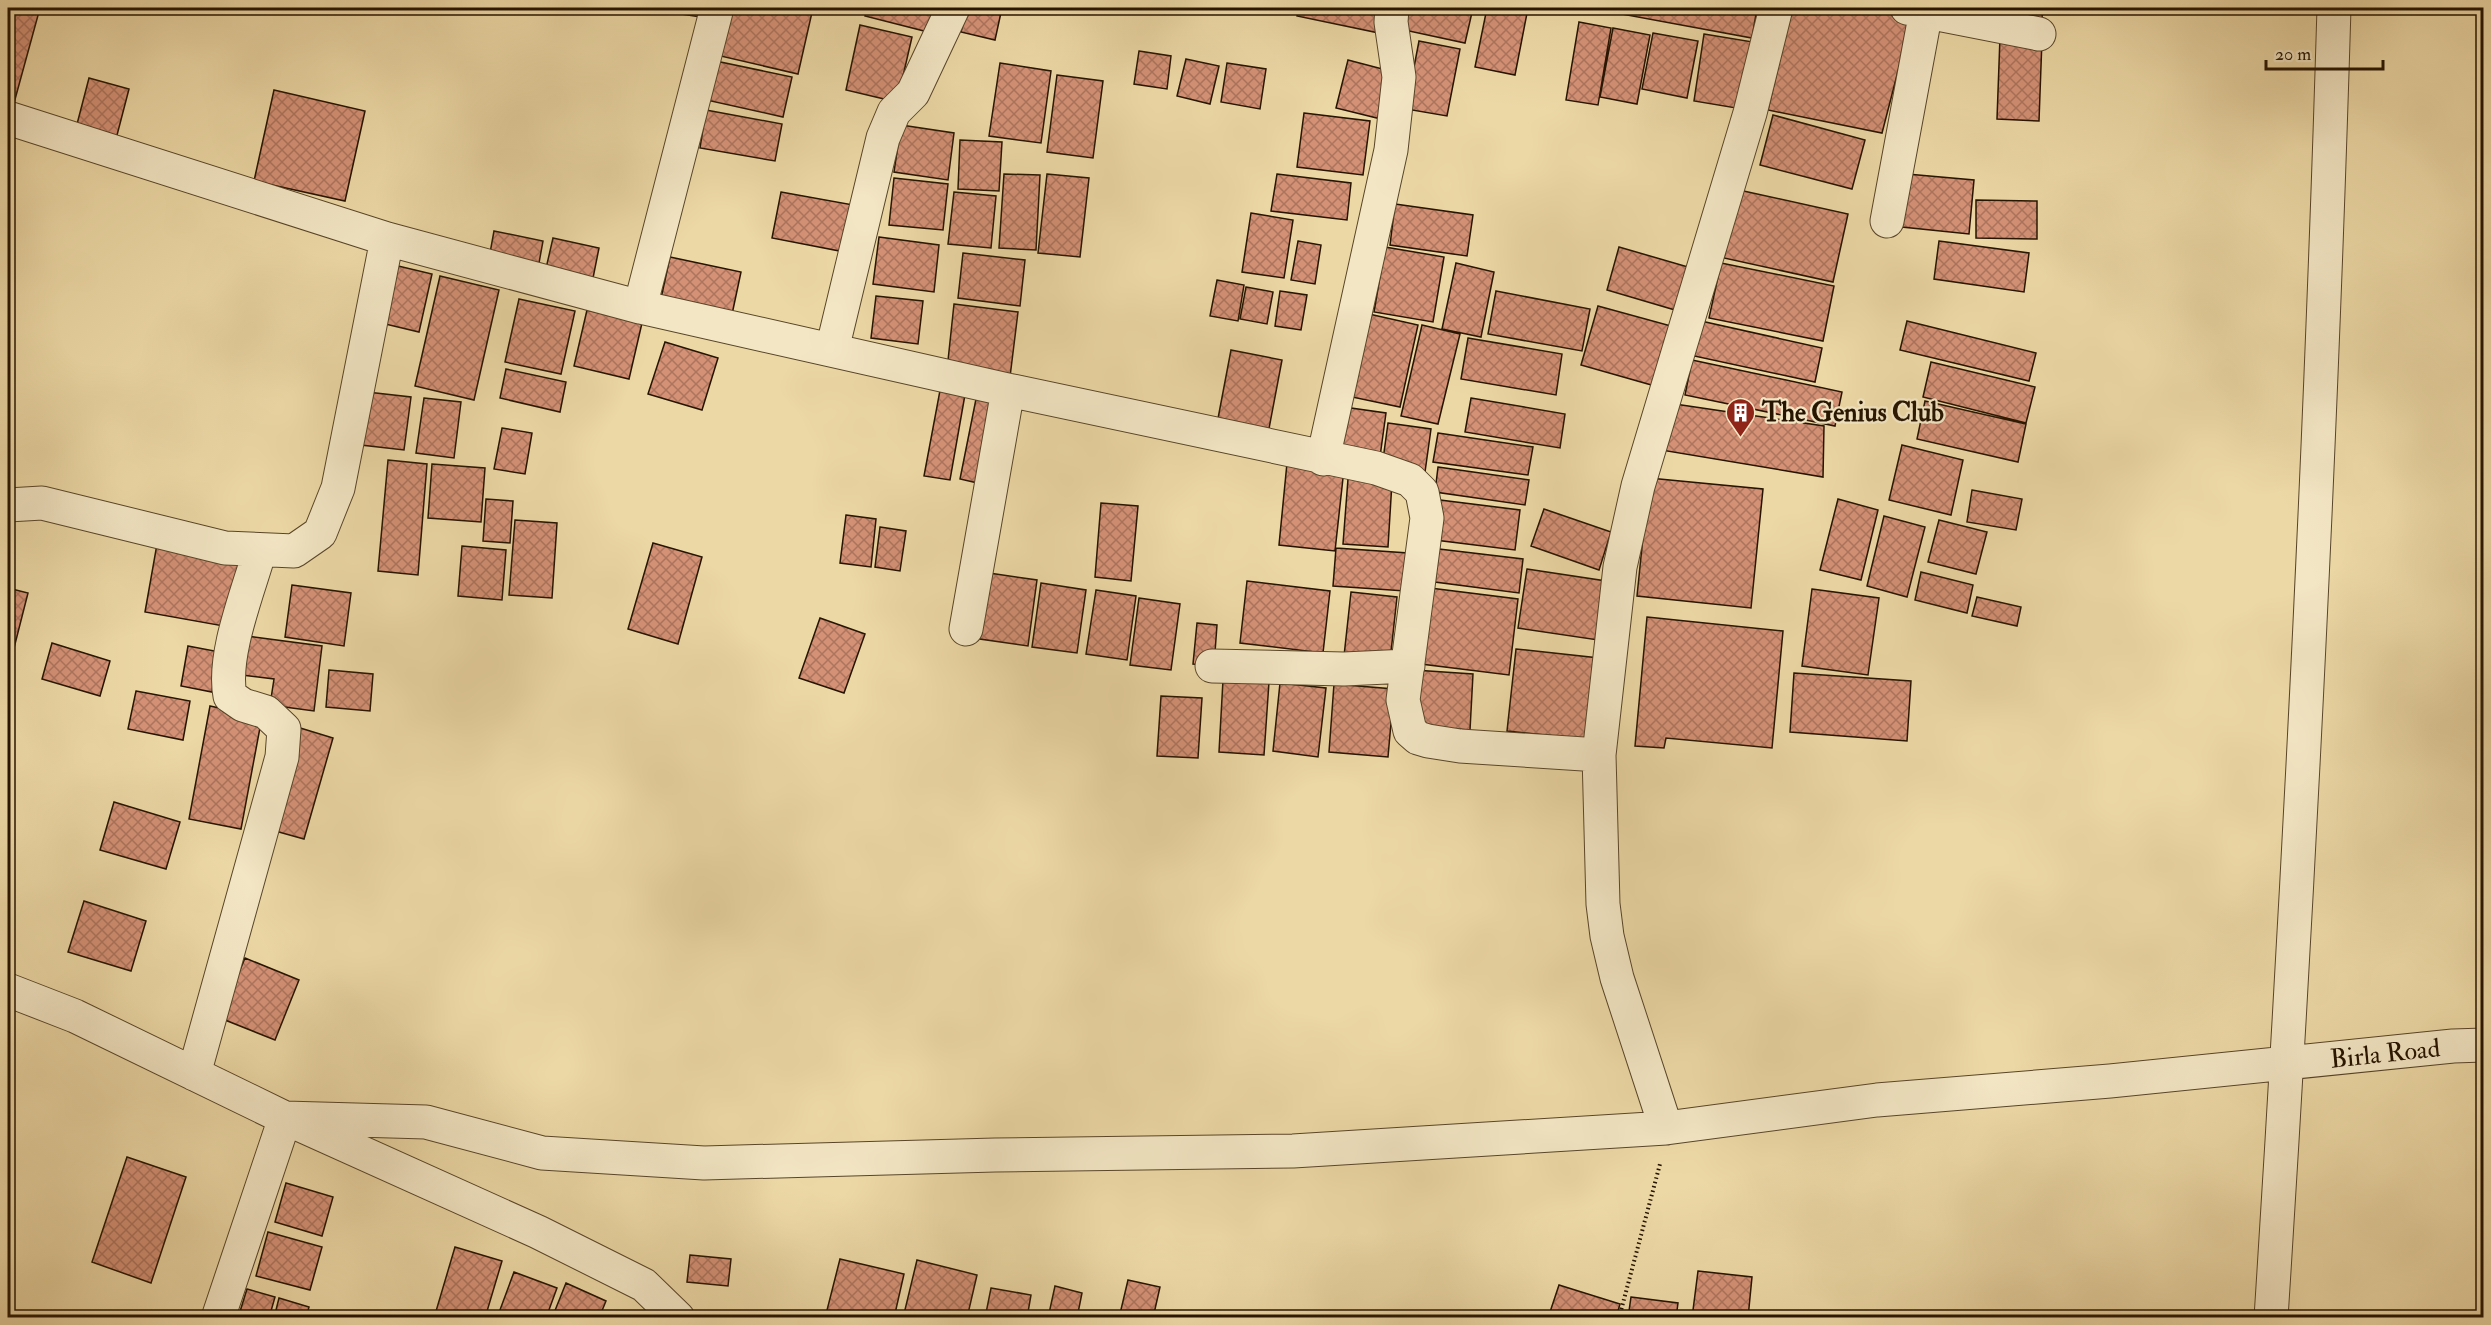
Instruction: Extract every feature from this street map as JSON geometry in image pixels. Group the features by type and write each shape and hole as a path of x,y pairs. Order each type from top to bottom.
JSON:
{"street":[{"path":"640,307 717,8"},
{"path":"832,350 883,138 894,112 913,93 953,8"},
{"path":"1323,459 1391,150 1399,77 1391,22 1392,8"},
{"path":"1666,1128 1617,978 1607,936 1603,904 1599,755 1620,567 1636,498 1750,113 1776,8"},
{"path":"2271,1317 2287,1063 2326,269 2334,8"},
{"path":"1887,221 1916,9 2039,34"},
{"path":"8,118 387,239 640,307 1323,459 1376,468 1410,480 1422,492 1427,518 1403,700 1410,731 1418,738 1460,746 1599,755"},
{"path":"8,505 42,503 225,548 294,551 320,533 338,488 387,239"},
{"path":"966,629 1008,390"},
{"path":"194,1074 282,757 284,729 266,712 243,705 230,696 227,679 229,658 260,550"},
{"path":"1212,666 1344,669 1408,666"},
{"path":"8,990 75,1016 285,1118 538,1232 644,1285 678,1317"},
{"name":"Birla Road","path":"285,1118 426,1122 542,1153 704,1163 995,1155 1293,1151 1666,1128 1877,1100 2110,1082 2453,1046 2484,1045"},
{"path":"218,1317 285,1118"}],"path":[{"path":"1619,1317 1658,1179 1666,1128"}],"building":[{"path":"8,8 40,8 11,114 8,113"},
{"path":"643,8 702,8 700,17"},
{"path":"722,8 813,8 798,74 712,54"},
{"path":"867,8 938,8 932,33 865,16"},
{"path":"967,8 1002,8 995,40 961,32"},
{"path":"1299,8 1384,8 1379,33 1297,16"},
{"path":"1399,8 1473,8 1465,43 1395,28"},
{"path":"1487,8 1528,8 1515,75 1475,67"},
{"path":"1617,8 1757,8 1752,38 1616,13"},
{"path":"1792,8 1883,8 1913,13 1882,133 1768,110"},
{"path":"1974,8 2043,8 2041,28"},
{"path":"1579,22 1611,28 1598,105 1566,100"},
{"path":"860,25 912,37 897,102 846,90"},
{"path":"1613,28 1650,35 1637,104 1600,97"},
{"path":"1653,33 1698,41 1687,98 1642,89"},
{"path":"1704,34 1753,42 1742,109 1694,101"},
{"path":"2000,37 2042,39 2039,121 1997,119"},
{"path":"1419,41 1460,49 1447,116 1406,109"},
{"path":"1139,51 1171,56 1167,89 1134,84"},
{"path":"1186,59 1219,66 1210,104 1177,96"},
{"path":"711,60 792,77 783,117 702,99"},
{"path":"1348,60 1394,72 1381,119 1336,108"},
{"path":"1000,63 1051,71 1041,143 989,136"},
{"path":"1227,63 1266,69 1260,109 1221,102"},
{"path":"1057,75 1103,81 1093,158 1047,152"},
{"path":"89,78 129,89 116,139 76,128"},
{"path":"274,90 365,111 345,201 254,181"},
{"path":"706,110 782,124 775,161 700,148"},
{"path":"1304,113 1370,121 1363,175 1297,167"},
{"path":"1773,115 1865,140 1852,189 1760,165"},
{"path":"901,125 954,133 948,180 894,172"},
{"path":"960,140 1002,142 999,191 958,189"},
{"path":"1004,174 1040,175 1036,250 999,248"},
{"path":"1047,174 1089,178 1080,257 1038,253"},
{"path":"1277,174 1351,183 1347,220 1271,211"},
{"path":"1907,174 1974,180 1969,234 1902,227"},
{"path":"894,178 948,184 943,230 889,225"},
{"path":"1739,190 1848,214 1833,282 1724,258"},
{"path":"781,192 859,206 850,253 772,238"},
{"path":"954,192 996,196 991,248 948,244"},
{"path":"1976,200 2037,201 2037,239 1976,238"},
{"path":"1395,204 1473,215 1467,256 1390,245"},
{"path":"1251,213 1293,220 1284,278 1242,272"},
{"path":"494,231 543,241 537,274 488,264"},
{"path":"879,237 939,245 934,292 873,284"},
{"path":"553,238 599,248 591,288 544,277"},
{"path":"1298,241 1321,245 1315,284 1291,280"},
{"path":"1939,241 2029,253 2024,292 1934,279"},
{"path":"1385,247 1444,257 1433,322 1374,312"},
{"path":"1619,247 1688,267 1675,310 1607,290"},
{"path":"963,253 1025,260 1020,306 958,298"},
{"path":"670,257 741,272 731,319 660,303"},
{"path":"1456,263 1494,272 1481,337 1442,329"},
{"path":"1721,263 1834,286 1823,341 1709,318"},
{"path":"394,265 432,274 419,332 381,323"},
{"path":"440,276 499,290 474,400 415,386"},
{"path":"1217,280 1244,285 1238,321 1210,316"},
{"path":"1246,287 1273,292 1267,324 1240,319"},
{"path":"1280,291 1307,295 1301,330 1275,326"},
{"path":"1496,291 1590,309 1582,351 1488,334"},
{"path":"876,296 923,301 918,344 871,338"},
{"path":"519,299 575,311 561,374 505,362"},
{"path":"954,304 1018,312 1010,377 947,370"},
{"path":"1598,306 1671,326 1655,386 1581,365"},
{"path":"587,310 642,323 629,379 574,366"},
{"path":"1369,314 1418,325 1400,407 1352,397"},
{"path":"1692,319 1822,348 1815,382 1685,354"},
{"path":"1907,321 2036,353 2029,381 1900,350"},
{"path":"1422,325 1460,334 1438,424 1401,416"},
{"path":"1468,338 1562,354 1556,395 1461,379"},
{"path":"665,342 718,358 702,410 648,394"},
{"path":"1231,350 1282,360 1267,439 1216,429"},
{"path":"1692,360 1842,392 1835,426 1685,395"},
{"path":"1931,362 2035,387 2026,423 1923,397"},
{"path":"506,369 566,382 560,412 500,398"},
{"path":"941,385 966,389 950,480 924,476"},
{"path":"367,392 411,397 404,450 361,445"},
{"path":"424,398 461,402 454,458 416,453"},
{"path":"1471,398 1565,414 1560,448 1465,432"},
{"path":"976,399 998,404 982,484 960,479"},
{"path":"1925,401 2026,424 2018,462 1917,439"},
{"name":"The Genius Club","path":"1668,403 1824,426 1823,477 1655,449"},
{"path":"1344,407 1386,413 1379,464 1336,458"},
{"path":"1388,423 1431,429 1425,472 1382,467"},
{"path":"502,428 532,433 525,474 494,469"},
{"path":"1438,433 1533,447 1528,475 1433,462"},
{"path":"1902,445 1963,460 1951,515 1889,500"},
{"path":"388,460 427,464 418,575 378,571"},
{"path":"1287,463 1344,469 1335,551 1279,545"},
{"path":"432,464 485,468 481,522 428,518"},
{"path":"1438,467 1529,480 1525,505 1435,492"},
{"path":"1649,478 1763,489 1751,608 1637,596"},
{"path":"1348,479 1392,482 1388,547 1343,544"},
{"path":"1972,490 2022,499 2016,530 1967,522"},
{"path":"486,499 513,501 510,543 483,541"},
{"path":"1432,499 1520,510 1515,550 1427,539"},
{"path":"1838,499 1878,510 1861,580 1820,570"},
{"path":"1101,503 1138,506 1131,581 1095,577"},
{"path":"1544,509 1611,532 1599,570 1531,546"},
{"path":"846,515 876,519 871,567 840,563"},
{"path":"1884,516 1925,527 1907,597 1867,586"},
{"path":"515,520 557,523 552,598 509,595"},
{"path":"1939,520 1987,532 1976,574 1928,562"},
{"path":"880,527 906,531 900,571 875,567"},
{"path":"653,543 702,557 678,644 628,629"},
{"path":"157,544 241,558 229,627 145,612"},
{"path":"462,546 506,550 502,600 458,596"},
{"path":"1336,548 1408,553 1405,591 1333,586"},
{"path":"1439,549 1523,559 1519,593 1435,582"},
{"path":"1527,569 1606,581 1598,640 1518,628"},
{"path":"1921,572 1973,585 1967,613 1915,600"},
{"path":"989,573 1037,580 1028,646 980,639"},
{"path":"1247,581 1330,591 1323,653 1240,643"},
{"path":"1041,583 1086,590 1077,653 1032,647"},
{"path":"292,585 351,593 344,646 285,637"},
{"path":"8,588 28,593 14,648 8,646"},
{"path":"1430,588 1518,599 1509,675 1421,664"},
{"path":"1812,589 1879,598 1868,675 1802,666"},
{"path":"1096,590 1136,596 1127,660 1086,654"},
{"path":"1351,592 1397,597 1390,661 1344,656"},
{"path":"1977,597 2021,607 2017,626 1972,616"},
{"path":"1139,598 1180,604 1171,670 1130,665"},
{"path":"1647,617 1783,631 1772,748 1666,738 1664,748 1635,746"},
{"path":"820,618 865,634 844,693 799,678"},
{"path":"1197,623 1217,625 1214,666 1193,664"},
{"path":"247,636 322,646 314,711 270,705 274,679 242,675"},
{"path":"52,643 110,661 100,696 42,679"},
{"path":"188,646 220,652 212,692 181,686"},
{"path":"1516,649 1599,658 1591,740 1507,731"},
{"path":"329,670 373,674 370,711 326,707"},
{"path":"1414,670 1473,674 1470,730 1410,726"},
{"path":"1794,673 1911,681 1907,741 1790,732"},
{"path":"1223,680 1269,682 1264,755 1219,752"},
{"path":"1280,683 1326,688 1318,757 1273,751"},
{"path":"1334,684 1394,689 1388,757 1329,752"},
{"path":"136,691 190,701 183,740 128,729"},
{"path":"1161,696 1202,698 1198,758 1157,756"},
{"path":"210,706 262,717 241,829 189,819"},
{"path":"297,727 333,738 304,839 268,829"},
{"path":"114,802 180,822 166,869 100,850"},
{"path":"84,901 146,921 131,971 68,952"},
{"path":"245,958 299,980 275,1040 220,1018"},
{"path":"127,1157 186,1177 151,1283 92,1262"},
{"path":"286,1183 333,1197 322,1236 275,1222"},
{"path":"268,1232 322,1247 310,1290 256,1276"},
{"path":"455,1247 502,1261 485,1318 434,1318"},
{"path":"690,1255 731,1259 728,1286 687,1282"},
{"path":"840,1259 904,1274 894,1318 825,1318"},
{"path":"917,1260 977,1275 967,1318 903,1318"},
{"path":"1698,1271 1752,1277 1748,1318 1692,1318"},
{"path":"514,1272 557,1288 546,1318 497,1318"},
{"path":"1128,1280 1160,1287 1153,1318 1119,1318"},
{"path":"566,1283 606,1301 599,1318 552,1318"},
{"path":"1559,1285 1620,1304 1616,1318 1548,1318"},
{"path":"1055,1286 1082,1293 1077,1318 1048,1318"},
{"path":"991,1288 1031,1295 1027,1318 985,1318"},
{"path":"247,1289 275,1297 269,1318 238,1318"},
{"path":"1631,1297 1678,1303 1676,1318 1628,1318"},
{"path":"279,1298 309,1307 306,1318 274,1318"}],"place":[{"name":"The Genius Club","path":"1741,438"}]}
